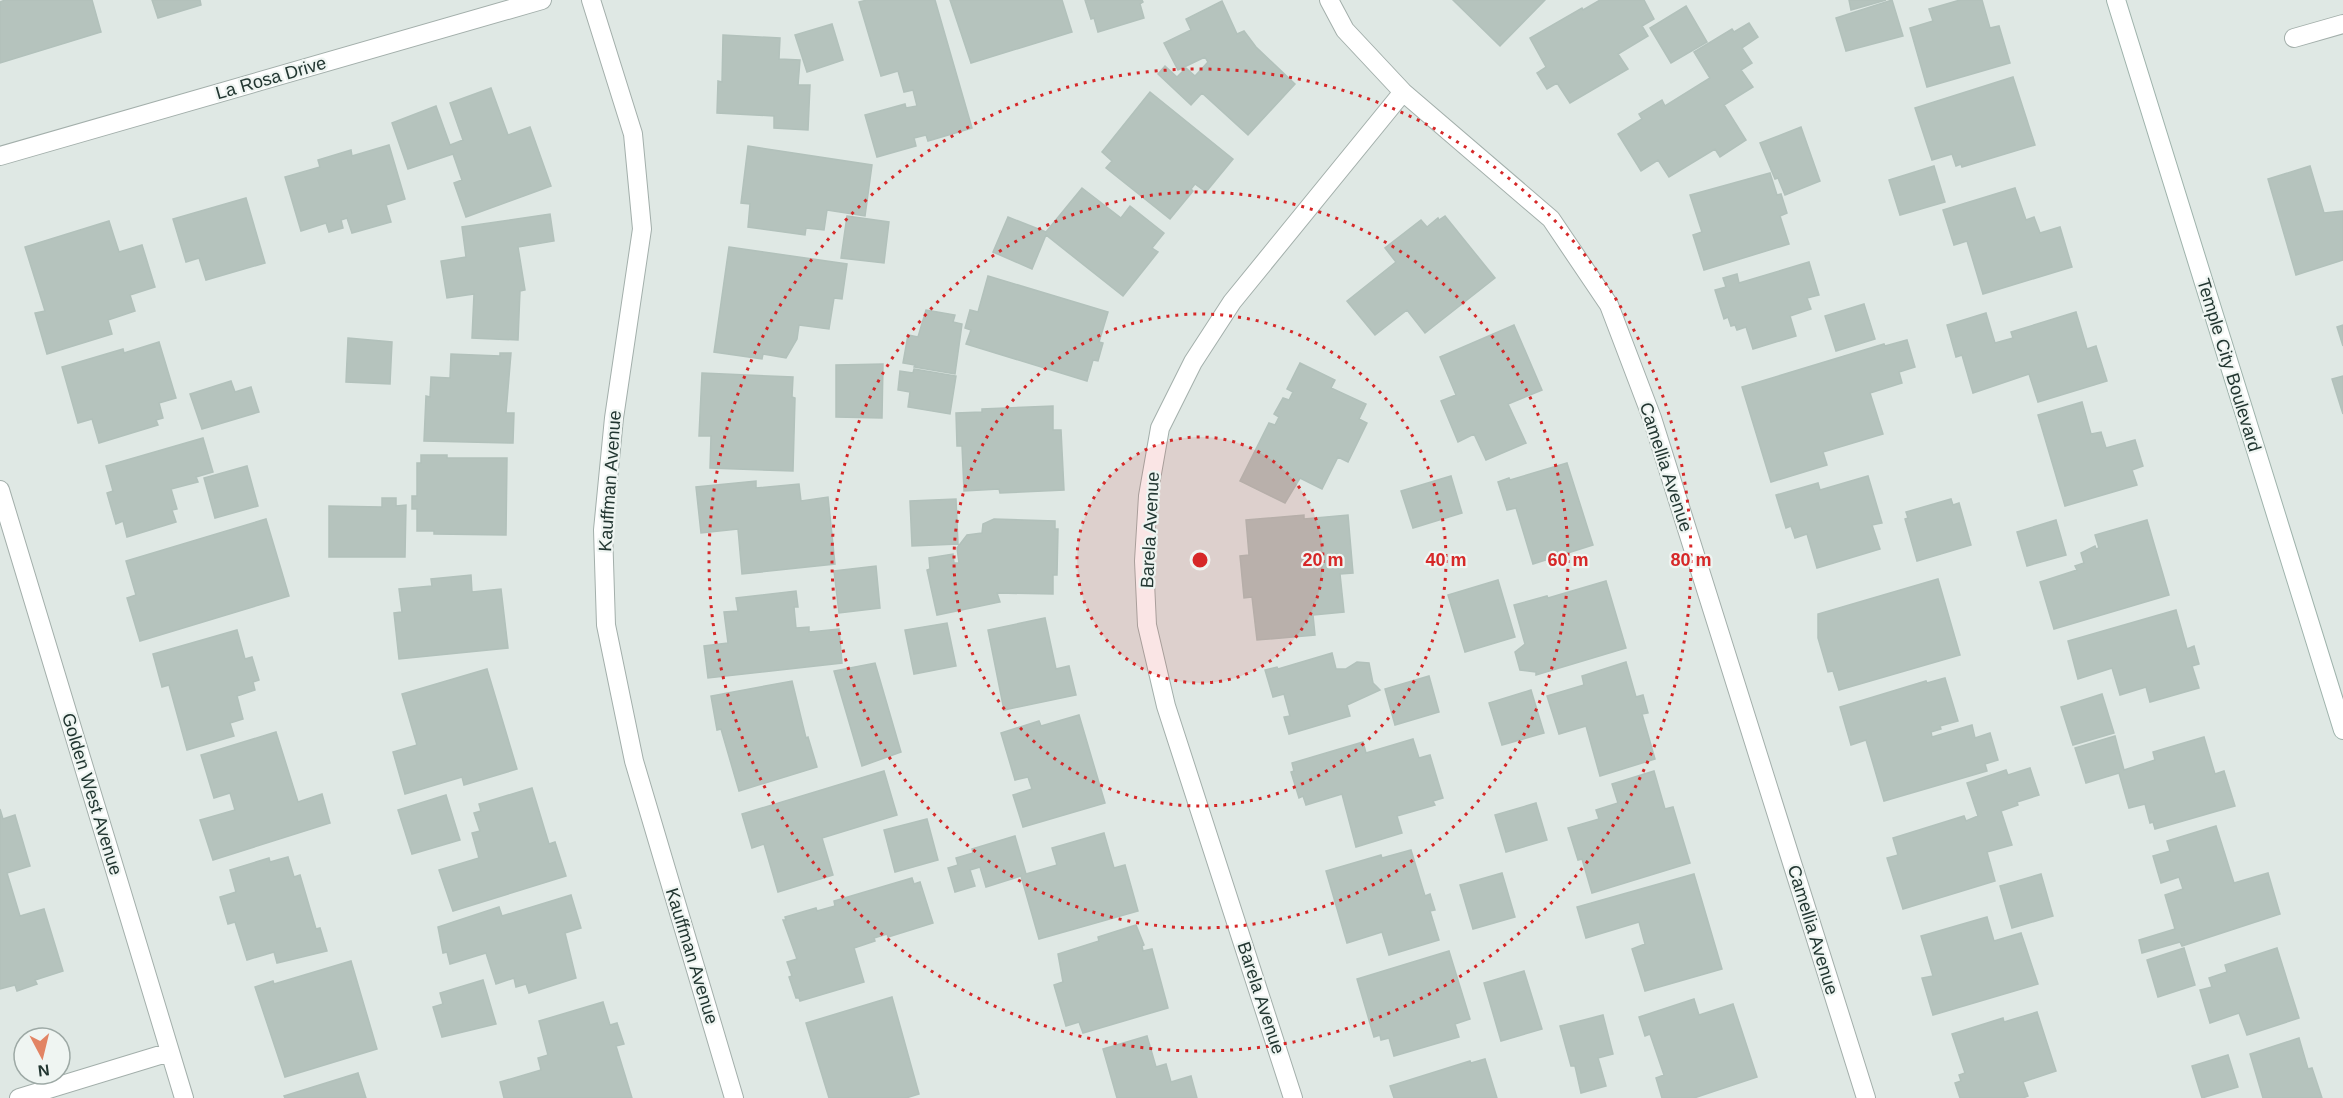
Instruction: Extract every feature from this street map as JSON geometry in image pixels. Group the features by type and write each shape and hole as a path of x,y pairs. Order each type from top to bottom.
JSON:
{"street":[{"name":"La Rosa Drive","path":"0,156 542,0"},
{"name":"Kauffman Avenue","path":"591,0 633,134 642,229 614,418 603,530 606,625 634,761 734,1098"},
{"name":"Camellia Avenue","path":"1329,0 1346,30 1403,92 1551,219 1609,305 1652,418 1866,1098"},
{"name":"Temple City Boulevard","path":"2116,0 2343,730"},
{"path":"2294,38 2343,24"},
{"name":"Barela Avenue","path":"1293,1098 1166,706 1147,625 1144,561 1148,496 1160,428 1200,352 1232,302 1403,92"},
{"name":"Golden West Avenue","path":"0,490 184,1098"},
{"path":"19,1098 170,1052"}],"building":[{"path":"5,0 92,0 101,32 0,63 0,2"},
{"path":"152,0 200,0 201,5 158,18"},
{"path":"935,0 972,128 928,141 926,135 914,138 916,146 877,157 865,115 905,104 906,108 917,106 913,90 904,92 898,71 881,76 859,2"},
{"path":"950,0 1062,0 1072,32 971,63"},
{"path":"1085,0 1142,0 1140,4 1144,18 1098,32"},
{"path":"1453,0 1545,0 1500,46"},
{"path":"1600,0 1644,0 1654,19 1642,26 1648,36 1618,54 1628,69 1570,103 1557,83 1547,89 1537,73 1546,67 1530,38"},
{"path":"1849,0 1886,0 1851,10"},
{"path":"1892,0 1903,36 1846,51 1836,18"},
{"path":"1960,0 1982,0 1990,28 1999,26 2010,63 1927,87 1910,28 1933,21 1929,9"},
{"path":"1222,1 1237,34 1244,31 1256,47 1295,84 1248,135 1202,93 1191,105 1158,74 1165,66 1177,77 1186,68 1195,76 1208,62 1205,57 1178,70 1164,43 1191,30 1186,19"},
{"path":"1686,6 1707,42 1671,63 1650,28"},
{"path":"1749,23 1758,37 1742,48 1752,63 1741,70 1753,87 1724,105 1746,140 1720,157 1715,149 1669,177 1658,160 1641,171 1618,134 1642,119 1639,114 1662,100 1665,106 1710,78 1694,52 1732,29 1734,32"},
{"path":"832,24 843,60 807,72 795,35"},
{"path":"723,35 780,38 779,59 800,60 798,85 810,85 808,130 774,128 774,116 717,113 718,81 722,82"},
{"path":"2013,77 2035,145 1962,167 1961,164 1956,166 1952,154 1932,160 1915,108"},
{"path":"491,88 508,135 530,127 551,186 466,217 454,183 462,180 453,154 408,169 392,123 436,106 450,145 463,140 450,103"},
{"path":"1150,92 1233,159 1206,192 1195,184 1191,189 1193,191 1170,219 1106,168 1112,161 1102,152"},
{"path":"1801,127 1820,181 1785,195 1778,178 1775,179 1760,143"},
{"path":"389,145 405,199 386,205 391,222 352,233 347,218 341,220 343,228 329,232 326,223 301,231 285,177 320,167 318,160 351,150 352,156"},
{"path":"748,146 872,165 865,216 827,210 824,230 806,228 805,235 748,227 750,204 741,203"},
{"path":"1934,166 1945,202 1900,215 1889,180"},
{"path":"2310,166 2324,213 2343,211 2343,260 2296,275 2268,179"},
{"path":"1770,173 1777,195 1781,194 1787,213 1780,216 1789,244 1704,270 1693,235 1702,232 1690,195"},
{"path":"1082,188 1121,218 1130,206 1164,233 1152,248 1158,252 1123,296 1046,235 1032,269 993,252 1008,217 1046,232"},
{"path":"2015,188 2026,220 2034,217 2040,233 2060,227 2072,267 1983,294 1967,241 1954,245 1943,210"},
{"path":"246,198 265,263 206,280 199,258 186,262 173,219"},
{"path":"550,214 554,241 518,247 525,290 520,291 518,340 472,338 474,294 447,298 441,261 466,257 462,227"},
{"path":"847,216 889,222 884,263 841,258"},
{"path":"1445,216 1495,278 1425,333 1407,310 1375,335 1347,301 1396,262 1385,248 1421,220 1427,227 1438,218 1439,220"},
{"path":"109,221 119,252 142,245 155,287 130,295 135,311 108,320 112,334 47,354 35,313 45,311 25,247"},
{"path":"729,247 847,264 842,299 834,298 829,329 799,325 797,339 786,358 763,354 762,359 714,352"},
{"path":"1809,262 1819,295 1807,298 1811,309 1790,316 1796,336 1753,349 1746,327 1737,330 1735,325 1731,326 1728,317 1724,319 1715,290 1726,287 1723,278 1737,274 1739,283"},
{"path":"988,276 1108,312 1099,342 1103,343 1098,361 1093,360 1087,381 966,344 971,330 965,328 970,310 978,312"},
{"path":"1864,304 1875,339 1836,351 1825,316"},
{"path":"926,310 955,315 953,322 962,324 955,374 903,363 908,335 918,337"},
{"path":"2076,312 2087,349 2096,346 2107,381 2038,402 2029,374 1973,393 1962,355 1956,357 1947,325 1986,313 1995,343 2013,338 2011,332"},
{"path":"1514,325 1542,390 1508,404 1526,443 1486,460 1474,434 1458,442 1441,401 1456,395 1440,357"},
{"path":"2343,325 2343,346 2337,327"},
{"path":"348,338 392,342 390,384 346,382"},
{"path":"1907,340 1915,367 1899,372 1902,383 1870,393 1883,434 1823,452 1827,465 1771,482 1742,387 1884,344 1885,346"},
{"path":"159,342 176,398 159,403 163,418 156,420 158,425 99,443 92,419 78,423 62,367 123,349 124,353"},
{"path":"500,353 511,353 506,413 514,413 513,443 424,441 426,396 430,397 431,377 450,378 451,354 500,356"},
{"path":"1300,363 1335,380 1331,388 1366,404 1359,419 1367,423 1348,462 1338,457 1322,489 1300,478 1285,503 1240,481 1269,423 1275,425 1279,417 1274,414 1283,398 1289,400 1293,392 1287,389"},
{"path":"883,364 882,418 836,417 836,365"},
{"path":"914,369 956,376 950,414 908,407 910,392 898,390 900,371 913,373"},
{"path":"702,373 793,377 792,397 795,398 793,471 710,468 711,436 699,436"},
{"path":"2343,376 2343,414 2332,379"},
{"path":"231,381 235,392 251,387 259,412 202,429 190,394"},
{"path":"2082,402 2091,434 2101,432 2106,448 2135,440 2143,466 2132,470 2137,485 2065,506 2038,415"},
{"path":"1053,406 1053,430 1061,430 1064,490 1000,493 999,489 964,491 962,446 957,446 956,413 982,412 982,409"},
{"path":"203,438 213,472 196,477 198,482 171,489 177,509 172,510 176,522 127,537 123,521 116,524 107,493 113,491 106,466"},
{"path":"421,455 447,455 447,458 507,458 506,535 434,534 434,531 417,531 417,509 412,509 412,496 417,496 417,463 421,463"},
{"path":"1567,463 1593,545 1533,564 1516,508 1507,510 1498,482"},
{"path":"247,466 258,506 215,518 204,478"},
{"path":"1451,476 1462,513 1413,528 1401,491"},
{"path":"1868,476 1882,523 1872,525 1880,549 1817,568 1807,534 1795,538 1791,526 1786,528 1776,495 1818,483 1820,490"},
{"path":"756,481 756,488 799,484 801,501 828,497 835,564 742,574 738,529 701,533 696,487"},
{"path":"382,498 396,498 396,506 406,505 405,557 329,557 329,506 382,507"},
{"path":"956,499 958,544 912,546 910,501"},
{"path":"1951,499 1953,505 1959,503 1971,545 1917,561 1905,519 1908,518 1906,512"},
{"path":"1304,515 1304,519 1348,515 1353,573 1340,574 1344,612 1313,615 1315,635 1257,640 1252,597 1244,598 1240,556 1249,555 1246,520"},
{"path":"266,519 289,596 140,641 127,598 136,595 126,561"},
{"path":"994,519 1055,521 1055,529 1058,529 1057,575 1053,575 1053,594 997,593 1000,602 937,615 927,570 930,569 929,558 953,554 954,563 959,563 957,548 967,535 982,533 983,524"},
{"path":"2056,520 2066,555 2027,566 2017,532"},
{"path":"2147,520 2169,595 2054,629 2040,582 2077,570 2075,566 2084,563 2081,553 2095,546 2096,549 2099,548 2095,535"},
{"path":"876,566 880,608 839,613 834,571"},
{"path":"471,575 472,592 501,589 508,648 399,659 394,613 402,612 399,589 432,586 431,579"},
{"path":"1938,579 1960,655 1839,690 1833,671 1828,672 1818,638 1818,614"},
{"path":"1498,580 1515,637 1465,652 1448,595"},
{"path":"1606,581 1626,648 1536,675 1536,672 1520,670 1515,652 1525,644 1514,605 1547,596 1548,598"},
{"path":"796,591 798,607 794,607 796,628 809,627 809,632 839,629 842,663 708,678 704,646 728,643 724,612 738,611 736,598"},
{"path":"2176,610 2187,649 2194,646 2199,664 2192,666 2199,688 2150,702 2146,687 2120,695 2112,668 2078,679 2068,641"},
{"path":"1045,618 1056,669 1069,666 1076,695 1004,710 988,630"},
{"path":"947,623 956,666 914,674 905,630"},
{"path":"237,630 245,659 252,657 259,680 253,682 255,690 237,696 243,719 230,723 234,736 187,750 169,685 162,687 153,654"},
{"path":"1332,653 1336,669 1346,669 1357,662 1369,663 1373,683 1380,690 1347,705 1350,716 1289,734 1284,717 1290,716 1284,694 1273,697 1265,670 1277,667 1278,669"},
{"path":"1626,662 1636,697 1643,695 1648,713 1642,714 1655,759 1600,776 1586,726 1559,734 1547,696 1584,685 1582,676"},
{"path":"875,663 901,752 862,766 834,671"},
{"path":"487,669 517,769 464,785 462,777 405,794 393,752 417,745 402,694"},
{"path":"1429,676 1439,712 1395,725 1385,689"},
{"path":"1945,678 1958,721 1940,726 1941,729 1931,732 1932,737 1972,725 1975,738 1990,733 1998,760 1985,764 1987,771 1884,801 1866,740 1851,745 1840,707 1926,681 1927,683"},
{"path":"792,681 806,738 808,737 817,767 739,791 721,729 717,730 711,696"},
{"path":"1531,690 1544,733 1502,745 1489,703"},
{"path":"2102,694 2114,733 2073,745 2061,707"},
{"path":"1079,715 1105,803 1023,827 1013,795 1032,789 1028,777 1015,780 1001,733 1039,721 1041,726"},
{"path":"276,732 298,802 322,794 330,823 213,860 200,820 235,810 230,793 214,798 201,755"},
{"path":"2115,736 2124,770 2155,760 2153,752 2204,737 2215,774 2224,771 2235,806 2155,829 2153,822 2150,823 2145,804 2129,808 2119,773 2086,783 2075,748"},
{"path":"1413,739 1419,758 1430,755 1443,798 1433,801 1435,805 1397,816 1402,833 1356,847 1342,794 1306,805 1303,796 1299,798 1291,772 1294,771 1292,763 1363,742 1366,753"},
{"path":"2030,768 2039,795 2017,802 2018,805 2001,811 2012,845 1987,852 1995,881 1903,909 1887,858 1898,855 1893,838 1964,816 1966,821 1978,816 1967,783 2006,770 2008,775"},
{"path":"884,771 897,815 822,838 833,875 778,892 764,844 752,848 742,814"},
{"path":"1654,771 1665,809 1673,807 1690,863 1592,893 1582,859 1578,860 1568,828 1599,819 1596,810 1618,803 1612,784"},
{"path":"532,788 549,844 555,842 566,876 453,911 439,870 479,858 472,833 480,831 474,813 481,811 479,804"},
{"path":"446,795 460,840 412,854 398,810"},
{"path":"1536,803 1547,840 1506,852 1495,815"},
{"path":"0,809 3,819 15,815 30,866 7,873 20,916 44,909 63,971 35,980 37,984 17,991 15,985 0,989"},
{"path":"927,819 938,860 895,872 884,830"},
{"path":"2216,826 2234,883 2268,873 2280,914 2182,946 2180,942 2142,953 2139,940 2175,929 2165,895 2183,889 2179,877 2161,883 2153,856 2170,851 2167,841"},
{"path":"1104,833 1114,868 1125,865 1138,911 1039,939 1021,876 986,887 980,867 970,870 975,886 955,892 948,868 958,865 956,858 973,853 972,849 1015,836 1026,874 1057,865 1052,848"},
{"path":"1411,850 1425,896 1430,894 1435,910 1430,911 1439,940 1389,955 1382,932 1347,943 1326,871 1381,855 1382,858"},
{"path":"288,857 294,877 300,875 316,929 320,928 327,951 277,963 274,952 247,960 235,922 228,924 220,897 236,892 230,870 269,858 270,862"},
{"path":"1502,873 1515,917 1473,929 1460,885"},
{"path":"1694,874 1722,969 1645,991 1632,949 1645,944 1639,922 1586,938 1577,907"},
{"path":"2041,874 2053,916 2012,928 2000,886"},
{"path":"912,878 914,884 920,882 933,923 888,937 887,934 874,938 875,941 854,948 864,982 800,1001 796,998 787,962 797,959 783,920 786,920 785,917 816,908 817,911 835,906 834,901"},
{"path":"571,895 581,928 565,933 576,978 529,993 526,984 516,987 514,978 496,984 486,953 450,964 447,952 443,953 438,927 499,907 502,916"},
{"path":"1987,917 1994,941 2021,933 2038,984 1933,1015 1922,978 1933,976 1921,936"},
{"path":"1136,925 1144,945 1142,946 1143,951 1152,949 1168,1008 1083,1033 1079,1022 1066,1026 1054,985 1063,982 1058,954 1099,941 1098,937"},
{"path":"2184,948 2195,985 2158,997 2147,960"},
{"path":"2277,948 2299,1018 2247,1035 2239,1013 2210,1023 2200,990 2212,987 2209,978 2227,972 2225,965"},
{"path":"1449,951 1470,1019 1455,1024 1459,1037 1394,1056 1389,1038 1381,1040 1380,1035 1374,1037 1357,979"},
{"path":"351,961 377,1049 285,1077 255,987 273,981 274,984"},
{"path":"1524,971 1542,1029 1501,1041 1484,983"},
{"path":"483,980 496,1024 442,1037 433,1007 443,1004 440,993"},
{"path":"892,997 919,1094 906,1098 829,1098 806,1023"},
{"path":"1694,999 1699,1015 1733,1004 1757,1077 1694,1098 1662,1098 1656,1078 1664,1075 1650,1034 1645,1036 1639,1017"},
{"path":"603,1002 610,1025 617,1023 624,1044 616,1046 632,1098 504,1098 500,1082 541,1070 538,1058 548,1055 539,1021"},
{"path":"2037,1012 2056,1071 2023,1082 2028,1096 2023,1098 1960,1098 1955,1083 1961,1081 1959,1075 1965,1073 1952,1034 2003,1018 2004,1022"},
{"path":"1603,1015 1613,1054 1598,1058 1606,1086 1581,1093 1575,1066 1571,1066 1560,1026"},
{"path":"1147,1036 1156,1067 1166,1064 1171,1082 1191,1076 1197,1098 1117,1098 1103,1049"},
{"path":"2299,1038 2308,1069 2312,1068 2322,1098 2263,1098 2250,1054"},
{"path":"2228,1055 2238,1087 2202,1098 2192,1066"},
{"path":"1485,1059 1497,1098 1394,1098 1390,1086 1470,1061 1471,1063"},
{"path":"358,1073 366,1098 285,1098 284,1096"}]}
